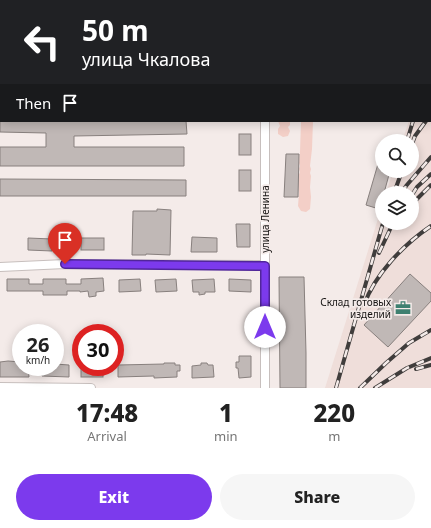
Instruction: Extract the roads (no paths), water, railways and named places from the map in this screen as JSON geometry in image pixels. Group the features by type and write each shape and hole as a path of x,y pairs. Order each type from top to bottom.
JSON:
{"street":[{"name":"улица Ленина","path":"265,122 265,388"},
{"path":"0,267 65,264 265,266"},
{"path":"0,387 91,388"}],"railway":[{"path":"409,134 413,122"},
{"path":"416,134 425,122"},
{"path":"406,186 431,157"},
{"path":"418,186 431,174"},
{"path":"397,186 399,178"},
{"path":"419,197 431,185"},
{"path":"364,305 375,282 383,271 401,251 431,226"},
{"path":"336,388 381,230"},
{"path":"379,253 390,230"},
{"path":"360,388 409,343 431,330"},
{"path":"375,388 407,368 431,358"},
{"path":"416,369 431,365"}],"place":[{"name":"Склад готовых изделий","path":"403,308"}]}
